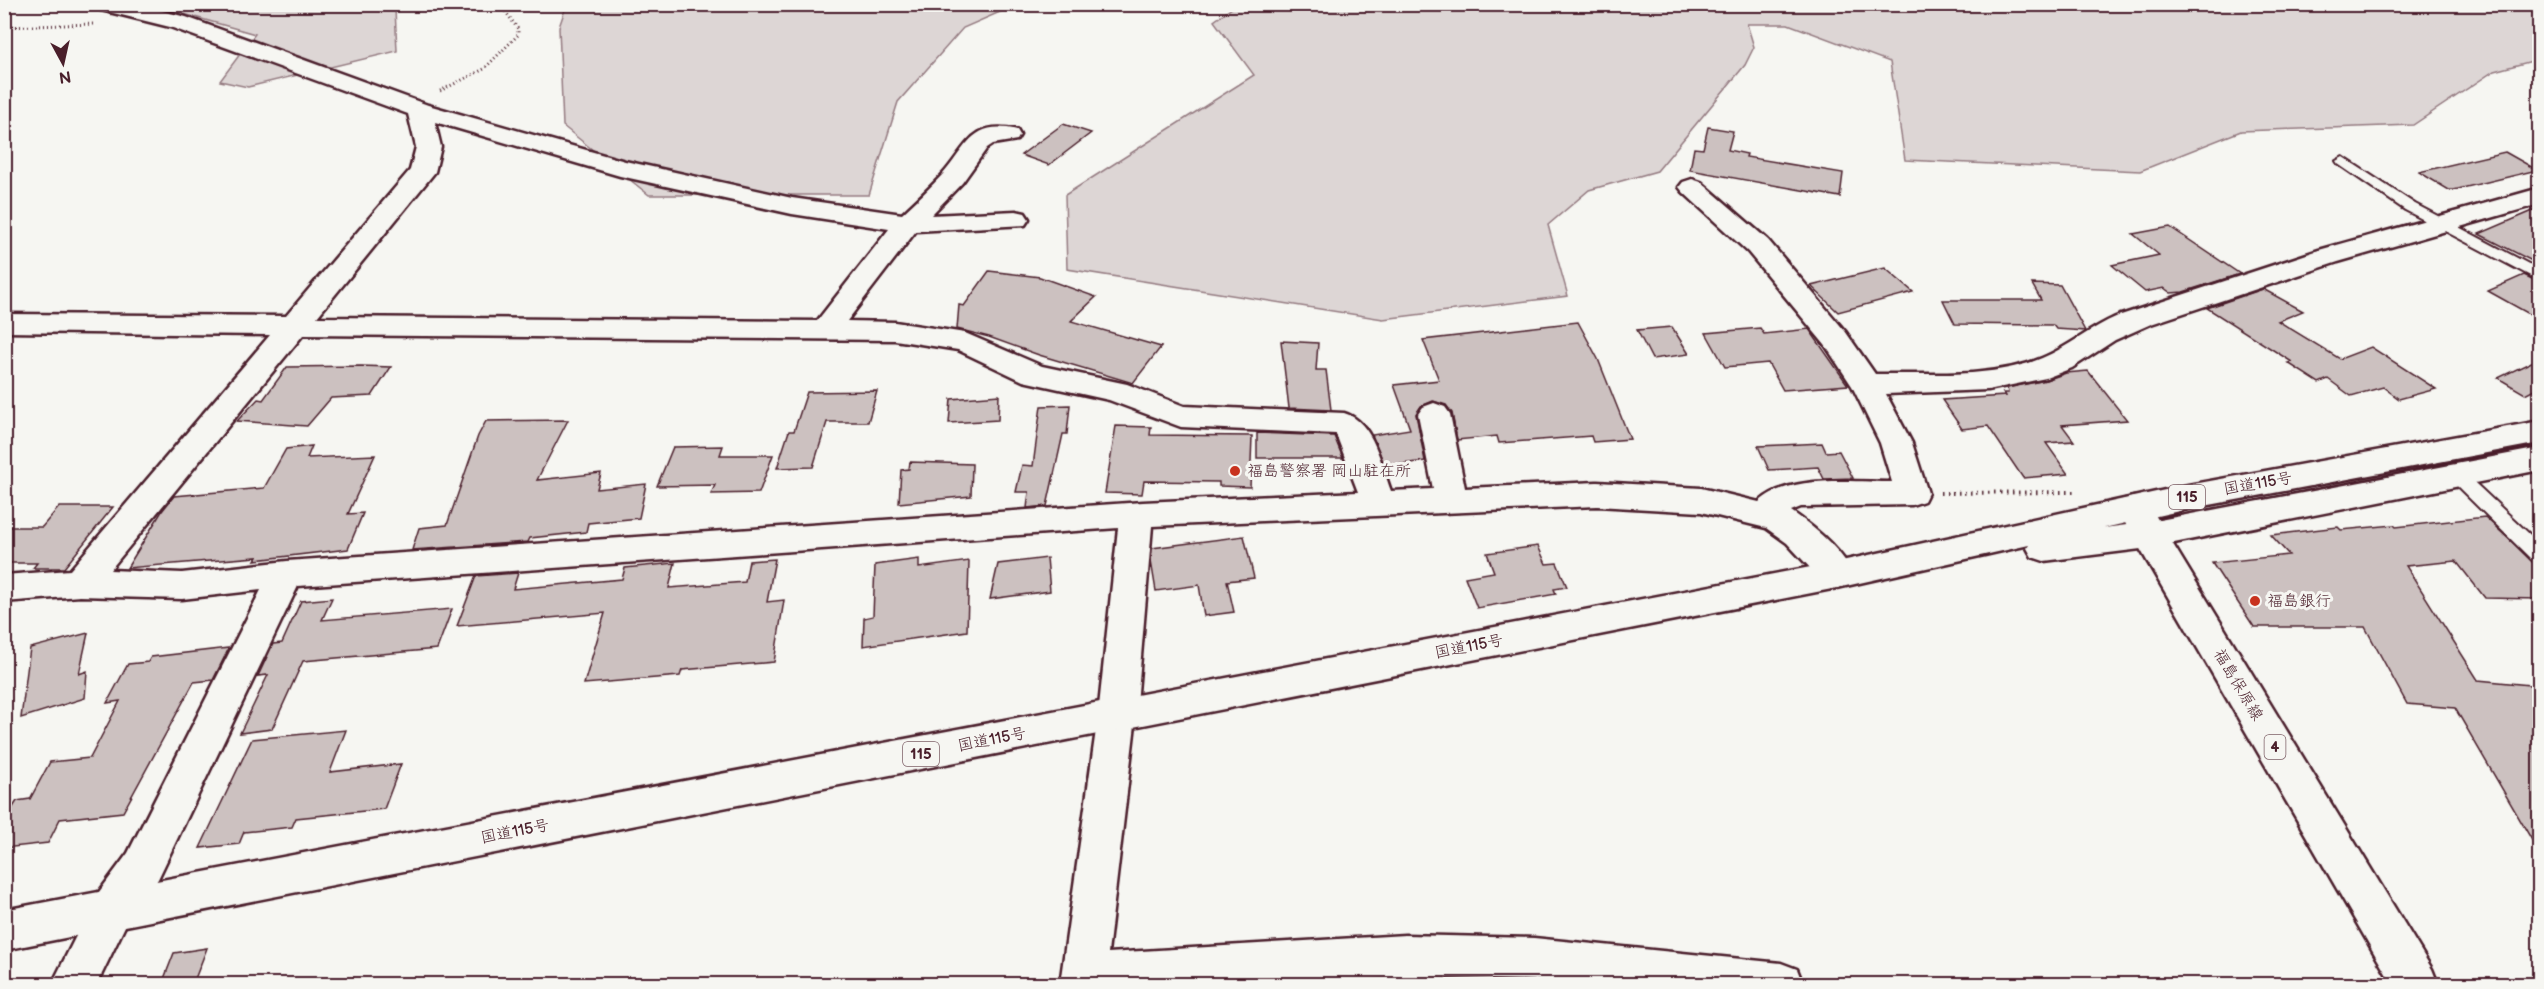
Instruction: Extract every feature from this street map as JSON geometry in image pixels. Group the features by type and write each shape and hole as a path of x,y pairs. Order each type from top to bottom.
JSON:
{"main road":[{"path":"105,4 178,22 419,110 620,168 792,206 884,221 1016,219"},
{"path":"80,583 298,324 422,172 430,144 419,110"},
{"path":"825,330 909,222 953,178 978,143 986,137 1008,135"},
{"path":"1692,187 1758,246 1835,338 1866,384 1896,443 1912,493 1798,495 1778,503 1766,515"},
{"path":"1866,384 1965,382 2010,376 2054,365 2105,333 2297,265 2438,222 2540,196"},
{"path":"4,323 895,331 965,342 1034,374 1116,391 1181,416 1344,424 1353,433 1378,502"},
{"path":"1434,414 1451,499"},
{"name":"国道115号","path":"2142,522 2188,497 2540,432"},
{"name":"国道115号","path":"4,930 1837,575 2142,522 2540,459"},
{"path":"4,589 80,583 182,586 287,574 1136,515 1378,502 1634,494 1701,500 1776,518 1799,534 1837,575"},
{"path":"1136,515 1117,716 1082,980 1405,956 1534,959 1781,984"},
{"name":"福島保原線","path":"2142,522 2416,984"},
{"path":"74,984 111,910 143,866 287,574"}],"lane":[{"path":"2343,161 2410,207 2540,276"},
{"path":"2455,474 2540,556"}],"path":[{"path":"419,110 438,92 471,79 488,69 518,35 518,29 500,4"},
{"path":"1912,493 2087,494"}],"shaded area":[{"path":"567,4 1016,5 963,28 898,102 869,195 649,195 563,126 559,27"},
{"path":"2539,4 2540,59 2494,71 2413,125 2241,131 2140,171 1905,160 1890,62 1788,24 1747,24 1754,47 1745,65 1657,171 1589,190 1548,225 1568,296 1383,319 1067,269 1065,195 1254,75 1214,21 1236,5"},
{"path":"152,5 405,5 395,9 397,51 248,87 220,81 255,34"}],"building":[{"path":"1063,124 1091,133 1049,165 1021,155"},
{"path":"1708,127 1733,131 1728,150 1747,154 1746,157 1843,173 1840,197 1690,170 1694,148 1703,149"},
{"path":"2505,152 2537,170 2454,190 2449,190 2419,172"},
{"path":"2540,208 2540,265 2479,234"},
{"path":"2170,227 2240,274 2183,292 2171,293 2164,288 2145,292 2112,265 2159,255 2133,234"},
{"path":"1885,268 1913,292 1838,312 1811,286"},
{"path":"989,271 1040,277 1096,297 1071,321 1161,347 1133,383 957,329 959,305 964,306"},
{"path":"2524,275 2540,283 2540,320 2488,291"},
{"path":"2032,284 2060,285 2085,331 2056,329 2053,325 1955,324 1943,300 2041,300"},
{"path":"2263,289 2303,311 2278,321 2340,359 2371,347 2436,389 2399,399 2383,387 2351,396 2328,379 2319,383 2288,363 2292,362 2207,308"},
{"path":"1578,322 1598,359 1630,439 1593,442 1591,436 1499,443 1497,436 1457,440 1452,413 1446,405 1433,401 1421,406 1416,414 1425,461 1385,466 1372,435 1410,429 1394,385 1439,380 1423,340"},
{"path":"1672,327 1689,354 1652,359 1637,330"},
{"path":"1760,328 1764,334 1809,329 1848,385 1783,390 1768,363 1725,367 1706,333"},
{"path":"1281,341 1318,343 1316,370 1326,370 1331,410 1289,408"},
{"path":"2540,358 2540,386 2525,394 2498,378"},
{"path":"287,367 391,367 372,396 331,398 307,426 237,421 258,399 263,400"},
{"path":"2088,371 2127,420 2062,425 2074,441 2046,443 2068,474 2023,478 1988,426 1962,429 1942,400 2005,396 2003,393 2008,393 2007,388 2046,380 2066,373"},
{"path":"877,391 868,422 827,422 813,467 777,468 789,431 794,431 807,392"},
{"path":"999,395 998,420 949,423 951,399"},
{"path":"1070,405 1067,434 1063,434 1047,506 1027,508 1029,492 1016,492 1022,465 1033,466 1041,406"},
{"path":"568,420 537,480 601,473 597,489 646,484 639,518 588,523 586,532 530,538 528,542 412,550 419,528 447,525 478,436 486,421"},
{"path":"1116,426 1151,427 1150,435 1252,436 1250,487 1219,486 1219,482 1144,481 1142,494 1105,493"},
{"path":"1257,433 1334,436 1343,458 1257,458"},
{"path":"1822,443 1826,452 1839,451 1853,478 1824,479 1818,467 1769,470 1758,446"},
{"path":"312,446 307,458 375,455 348,514 363,513 348,549 255,560 257,557 127,568 162,511 174,496 264,488 286,449"},
{"path":"723,446 720,455 773,455 759,493 711,494 715,485 657,486 673,447"},
{"path":"910,462 972,464 971,496 899,503 901,470 909,469"},
{"path":"59,507 113,507 64,568 33,568 37,563 4,563 4,527 42,527"},
{"path":"2485,517 2540,568 2540,599 2485,598 2456,561 2406,566 2478,680 2540,686 2540,854 2455,708 2407,704 2365,627 2254,627 2212,563 2289,555 2271,535 2338,527 2341,530 2394,525 2396,527"},
{"path":"1244,536 1254,578 1227,581 1234,612 1204,616 1199,585 1156,591 1151,561 1152,548"},
{"path":"1538,546 1546,564 1557,563 1567,587 1554,589 1556,594 1477,608 1465,577 1494,572 1487,553"},
{"path":"1047,558 1050,591 990,599 998,564"},
{"path":"775,559 767,602 784,600 774,662 682,670 680,676 584,684 605,613 457,626 476,576 518,573 513,589 622,579 625,568 675,563 669,588 745,582 749,561"},
{"path":"919,559 919,568 969,561 967,631 863,646 864,618 873,616 875,565"},
{"path":"332,598 322,620 452,609 437,649 303,661 272,729 240,733 268,675 258,676 273,644 282,643 301,601"},
{"path":"88,633 79,674 87,671 85,698 21,718 30,648"},
{"path":"229,648 213,680 194,682 123,812 60,819 48,843 4,848 4,821 17,801 30,799 50,762 90,758 120,701 107,703 128,664 148,662 151,657"},
{"path":"346,730 330,772 401,764 384,809 296,818 292,827 244,832 239,844 200,848 252,739"},
{"path":"207,948 193,984 162,984 174,953"}],"place":[{"name":"福島警察署 岡山駐在所","path":"1235,471"},
{"name":"福島銀行","path":"2255,601"}]}
